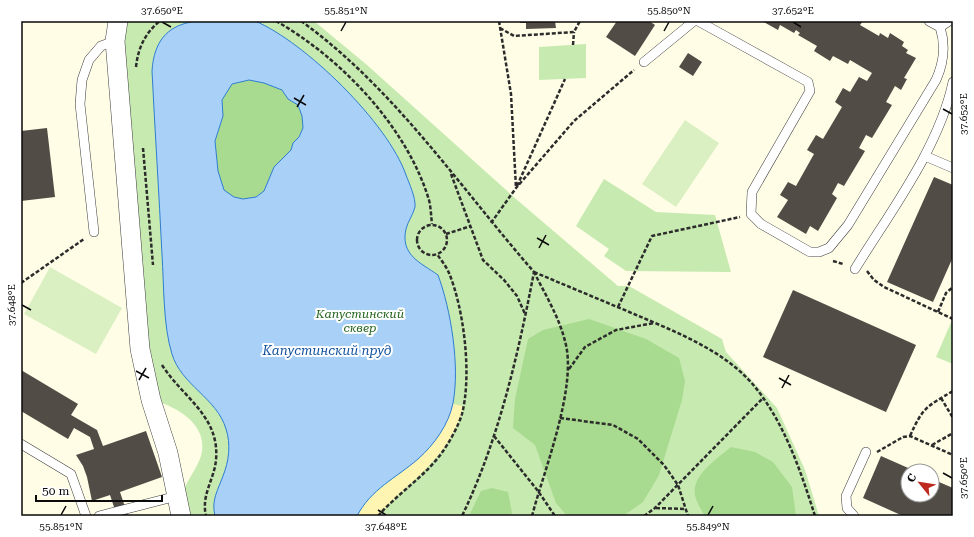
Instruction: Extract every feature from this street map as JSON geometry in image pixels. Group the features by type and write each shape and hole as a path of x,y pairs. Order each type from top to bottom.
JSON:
{"street":[{"path":"118,21 115,41 140,349 151,400 168,453 181,516"}],"lane":[{"path":"644,62 694,21"},
{"path":"698,21 808,82 810,91 752,192 751,214 761,224 810,252 819,252 830,248 848,225 936,80 944,58 943,38 940,27 929,21"},
{"path":"940,27 949,21"},
{"path":"94,232 80,104 82,80 89,60 101,46 115,41"},
{"path":"857,265 925,156 942,117 953,82"},
{"path":"925,156 953,168"},
{"path":"21,444 71,474 86,516"},
{"path":"854,516 847,508 846,496 865,456"},
{"path":"99,516 178,496"}],"path":[{"path":"137,73 136,66 141,46 150,29 160,21"},
{"path":"276,21 307,41 324,55 351,80 384,116 412,157 430,202 432,224"},
{"path":"301,21 322,36 386,94 491,223 534,272 554,311 566,342 569,370 560,418 532,516"},
{"path":"499,21 511,94 516,188"},
{"path":"573,45 574,32 580,21"},
{"path":"500,28 514,36 574,32"},
{"path":"491,223 516,188 574,121 644,62"},
{"path":"516,188 564,79"},
{"path":"143,146 153,272"},
{"path":"450,172 483,260 504,280 517,296 525,315"},
{"path":"618,307 652,236 751,214"},
{"path":"432,224 438,226 446,234 446,246 438,254 426,254 417,246 416,240 421,229 432,224"},
{"path":"446,234 471,226"},
{"path":"21,284 45,265 94,232"},
{"path":"378,516 390,502 424,473 441,454 461,415 466,392 463,329 453,284 448,271 438,254"},
{"path":"857,265 878,284 953,318"},
{"path":"534,272 618,307 707,348 745,376 763,398 795,456 815,516"},
{"path":"462,516 478,484 494,435 521,339 534,272"},
{"path":"938,312 946,294 953,287"},
{"path":"569,370 585,347 616,330 654,323"},
{"path":"161,358 162,365 170,378 206,417 215,436 216,461 204,500 206,516"},
{"path":"910,436 921,412 953,391"},
{"path":"644,516 655,508 763,398"},
{"path":"941,398 953,418"},
{"path":"560,418 613,425 638,439 664,465 678,485 688,516"},
{"path":"931,446 953,433"},
{"path":"494,435 538,491 555,516"},
{"path":"865,456 899,438 910,436 953,455"},
{"path":"655,508 685,509"}],"green space":[{"name":"Капустинский сквер","path":"125,21 314,21 367,65 516,199 618,286 629,286 722,339 726,352 777,408 805,470 819,516 186,516 182,505 182,497 186,485 201,456 201,436 191,420 175,409 157,401 147,369 120,42"},
{"path":"586,44 586,78 539,80 539,47"},
{"path":"249,80 264,83 282,90 288,99 298,105 302,116 303,128 291,150 274,167 264,191 256,197 243,199 234,197 224,190 218,172 215,141 223,116 222,100 232,84"},
{"path":"685,120 719,143 676,207 642,184"},
{"path":"604,179 656,212 715,215 731,272 626,271 604,256 609,249 576,226"},
{"path":"50,267 122,308 96,354 24,314"},
{"path":"953,318 953,364 936,357"},
{"path":"589,319 646,339 679,358 685,381 682,400 659,475 643,502 623,516 567,516 556,503 535,445 513,428 515,399 528,339 543,330"},
{"path":"731,447 755,452 773,462 792,487 796,516 705,516 696,499 696,483 705,469"},
{"path":"492,488 508,492 512,513 510,516 469,516 481,491"}],"sand":[{"path":"453,404 463,406 458,423 450,439 440,453 378,516 357,516 377,491 411,465 425,452 447,419"}],"water":[{"name":"Капустинский пруд","path":"203,20 255,21 275,32 320,65 342,86 382,132 396,154 406,175 414,199 415,207 406,229 406,245 413,257 438,275 447,305 455,355 455,388 453,403 448,419 440,434 424,453 410,466 384,484 369,498 357,516 215,516 214,500 228,458 228,435 221,418 215,409 183,374 177,365 169,343 164,305 152,71 156,51 163,37 174,28 188,23","holes":["249,80 264,83 282,90 288,99 298,105 302,116 303,128 299,137 293,143 291,150 274,167 264,191 256,197 243,199 234,197 224,190 218,171 215,141 223,116 222,100 232,84"]}],"building":[{"path":"520,21 555,21 556,28 526,29 526,23 520,23"},
{"path":"617,21 649,21 655,25 635,56 606,37"},
{"path":"762,21 863,21 860,25 879,36 880,33 888,38 890,33 904,42 902,46 908,50 906,53 916,58 904,78 907,79 901,90 895,86 886,102 892,105 872,138 866,135 859,148 865,151 844,186 838,183 832,194 837,198 818,231 810,226 806,234 777,217 788,200 780,195 788,182 796,186 814,154 807,150 816,135 823,139 842,107 835,102 843,88 850,92 859,77 867,81 872,73 850,60 848,64 833,56 830,61 814,51 817,46 798,35 800,33 796,30 794,33 780,25 778,30"},
{"path":"688,53 702,62 693,76 679,67"},
{"path":"47,128 55,197 21,201 21,131"},
{"path":"934,177 953,185 953,257 933,302 887,282"},
{"path":"793,290 916,345 886,412 763,357"},
{"path":"21,370 78,404 71,415 97,430 103,446 146,431 162,477 120,492 128,516 117,516 110,495 92,501 87,477 83,466 76,455 94,449 90,437 74,428 68,439 21,411"},
{"path":"881,456 900,464 900,503 940,503 940,482 953,488 953,516 903,516 863,498"}]}
